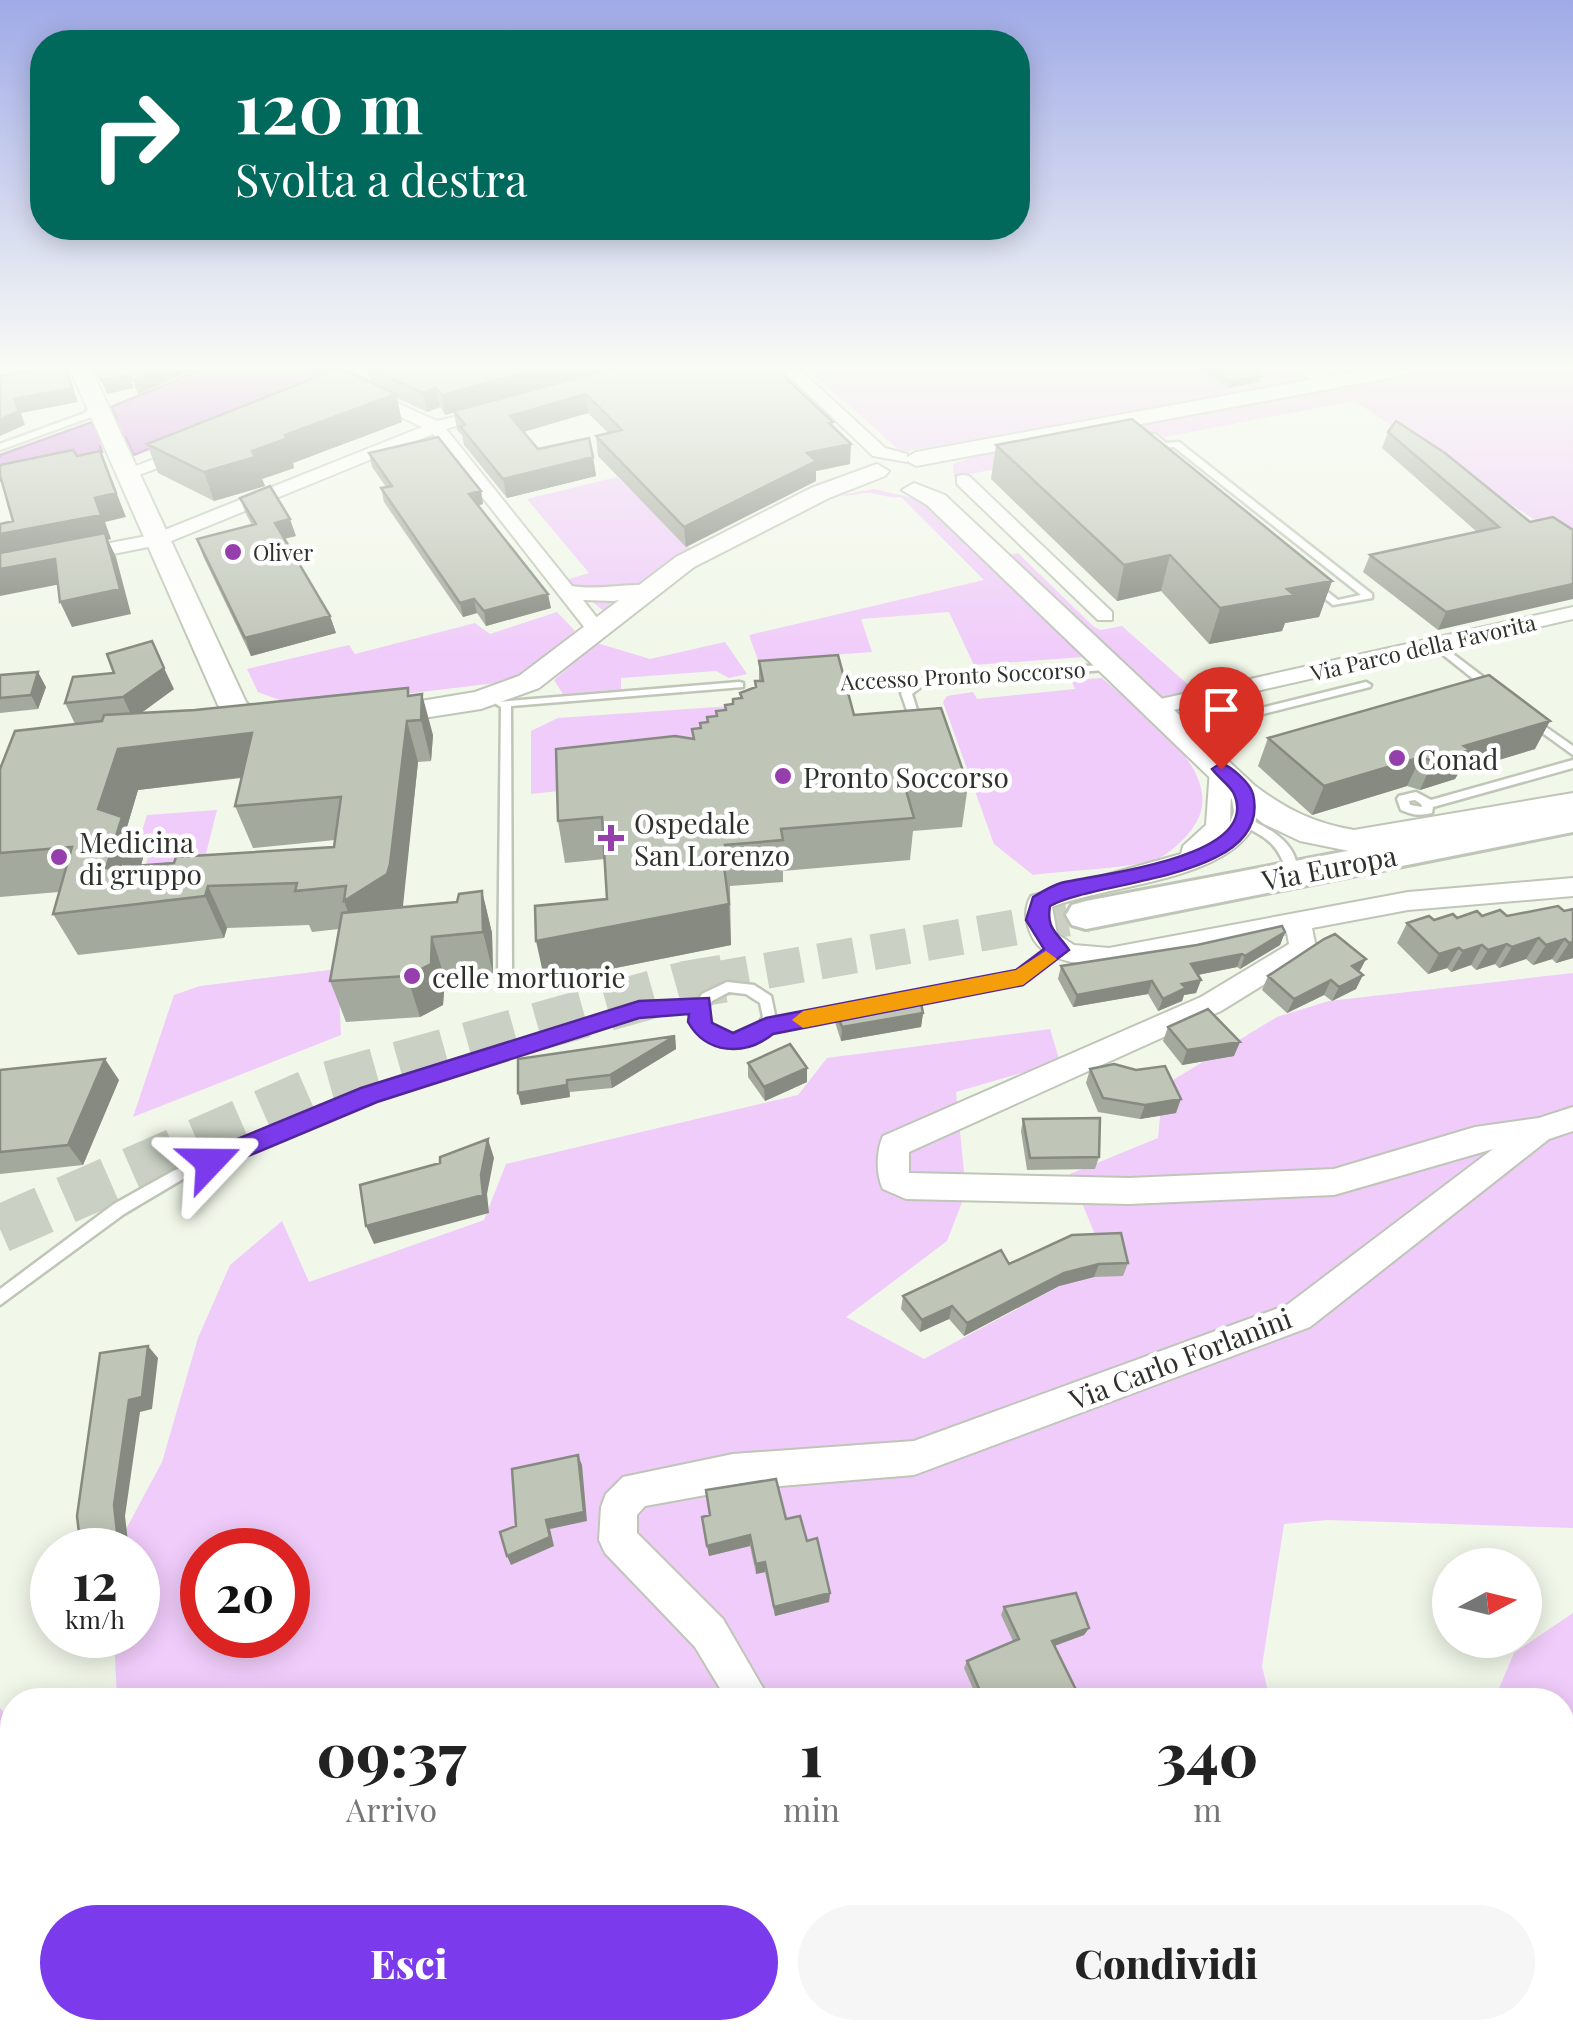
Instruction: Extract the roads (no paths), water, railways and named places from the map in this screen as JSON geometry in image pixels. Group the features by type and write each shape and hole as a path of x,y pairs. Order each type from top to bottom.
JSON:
{"main road":[{"name":"Via Europa","path":"1086,915 1573,820"}],"street":[{"path":"130,464 123,466 233,705 246,720 264,726"},
{"path":"0,570 156,540 344,464"},
{"path":"465,464 595,628"},
{"path":"890,465 934,480 984,464"},
{"path":"350,720 494,703 529,682 686,562 758,523 890,465 934,480 986,549 1156,707 1232,798 1312,833 1354,841 1416,834 1573,803"},
{"path":"963,480 1104,616"},
{"path":"986,549 1024,540"},
{"path":"564,590 591,597 619,597 645,590"},
{"name":"Via Parco della Favorita","path":"1156,707 1573,613"},
{"path":"217,730 314,722"},
{"path":"1232,798 1233,838 1217,850 1116,881 1062,890 1040,902 1037,920 1044,936 1058,950 1082,958 1110,958 1408,901 1573,887"},
{"path":"1297,920 1303,948 1212,1004 894,1145 894,1180 906,1186 1129,1192 1334,1182 1475,1139 1540,1130"},
{"name":"Via Carlo Forlanini","path":"743,1688 709,1633 618,1540 619,1507 636,1490 714,1476 914,1458 1298,1316 1540,1130 1573,1119"}],"lane":[{"path":"1202,464 1369,596 1336,604 1307,580"},
{"path":"1436,644 1507,700"},
{"name":"Accesso Pronto Soccorso","path":"813,684 920,682 1112,666"},
{"path":"916,722 906,694 920,682"},
{"path":"506,978 494,703 739,685"},
{"path":"1200,696 1235,718 1366,685"},
{"path":"1521,711 1573,752"},
{"path":"1429,804 1573,764"},
{"path":"1232,798 1284,848 1293,864 1292,874"},
{"path":"894,1002 1023,977 1058,950"},
{"path":"0,1298 119,1209 178,1175 352,1102 493,1052 639,1009 701,1004 716,991 750,989 766,1000 770,1009 766,1027"},
{"path":"701,1004 699,1022 704,1030 722,1040 743,1040 766,1027 876,1006"}],"waterway":[{"path":"0,467 10,464"}],"tunnel":[{"path":"713,980 1086,915"},
{"path":"0,1229 326,1086 686,985 727,978"}],"place":[{"name":"Oliver","path":"233,552"},
{"name":"Conad","path":"1397,758"},
{"name":"Pronto Soccorso","path":"783,776"},
{"name":"Ospedale San Lorenzo","path":"611,838"},
{"name":"Medicina di gruppo","path":"59,857"},
{"name":"celle mortuorie","path":"412,976"}]}
